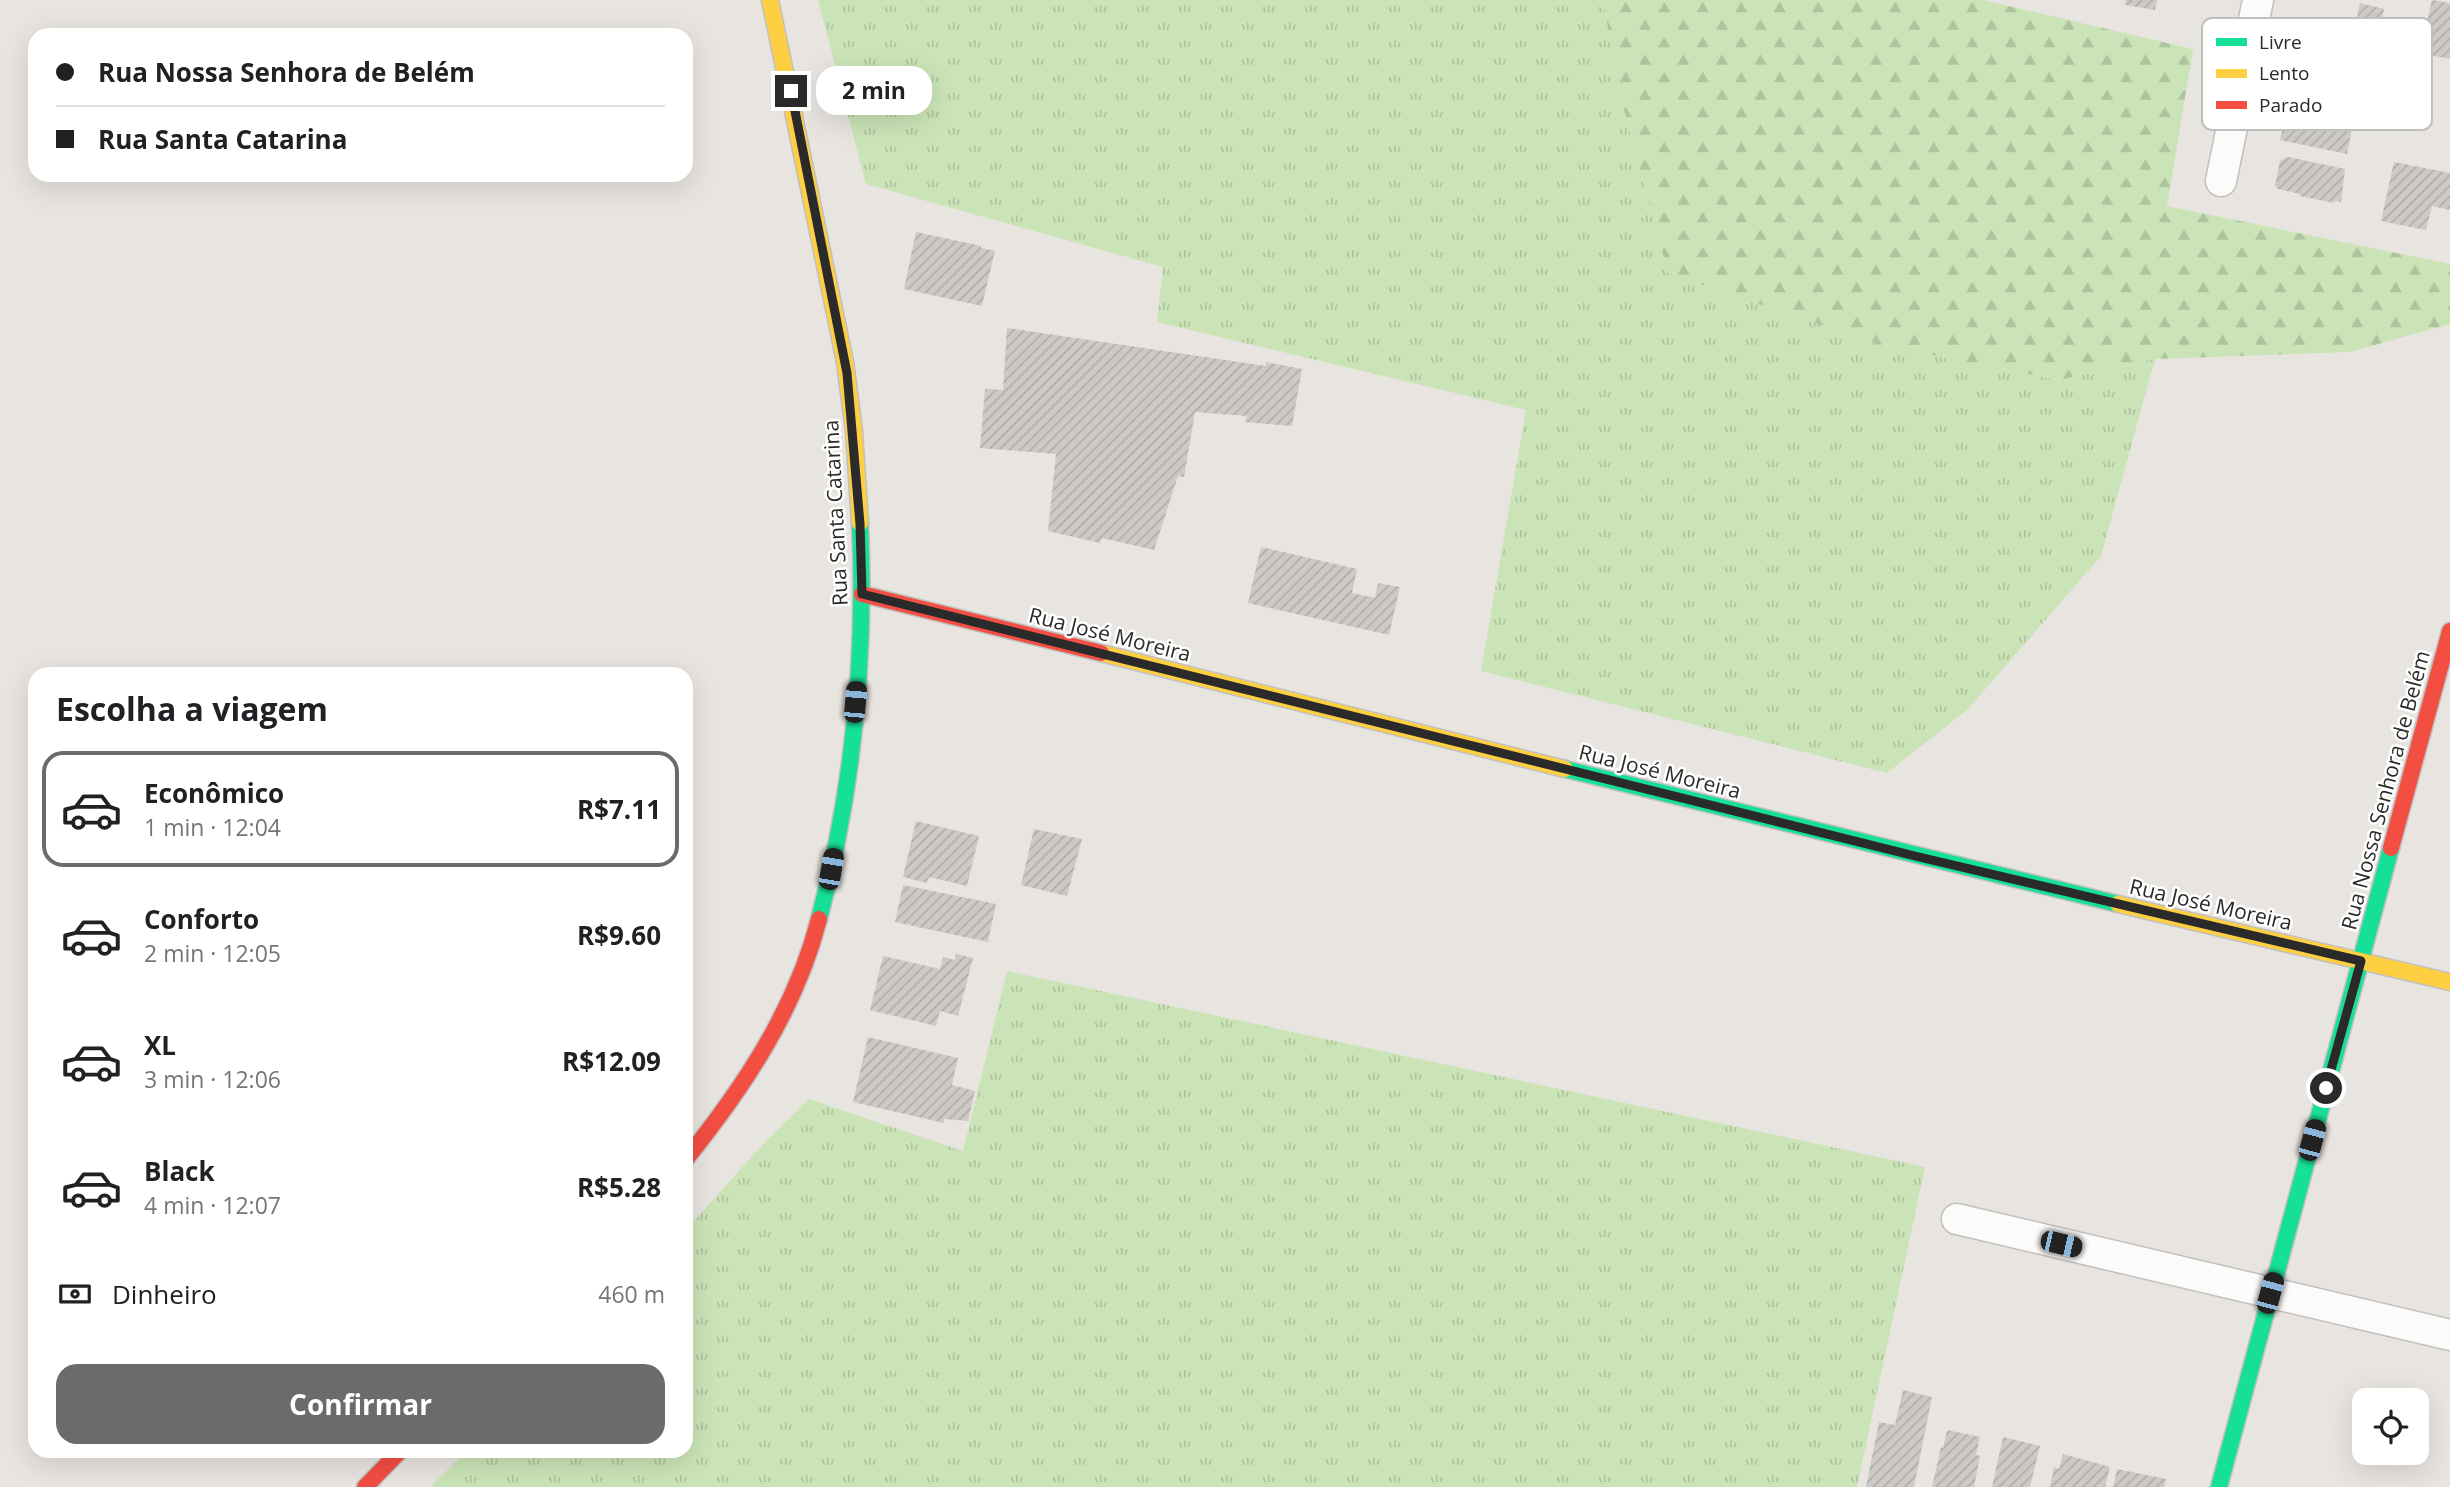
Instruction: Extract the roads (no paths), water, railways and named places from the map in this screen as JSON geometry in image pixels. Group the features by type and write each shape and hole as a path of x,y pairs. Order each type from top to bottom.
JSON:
{"street":[{"name":"Rua Santa Catarina","path":"693,1150 733,1098 764,1046 794,992 815,935 828,889 848,775 858,677 862,594 860,524 847,373 771,0"},
{"path":"2254,18 2258,0"},
{"path":"2221,181 2231,130"},
{"name":"Rua José Moreira","path":"862,594 1919,857 2450,982"},
{"name":"Rua Nossa Senhora de Belém","path":"2219,1487 2450,632"},
{"path":"1956,1219 2450,1335"},
{"path":"365,1487 393,1458"}]}
